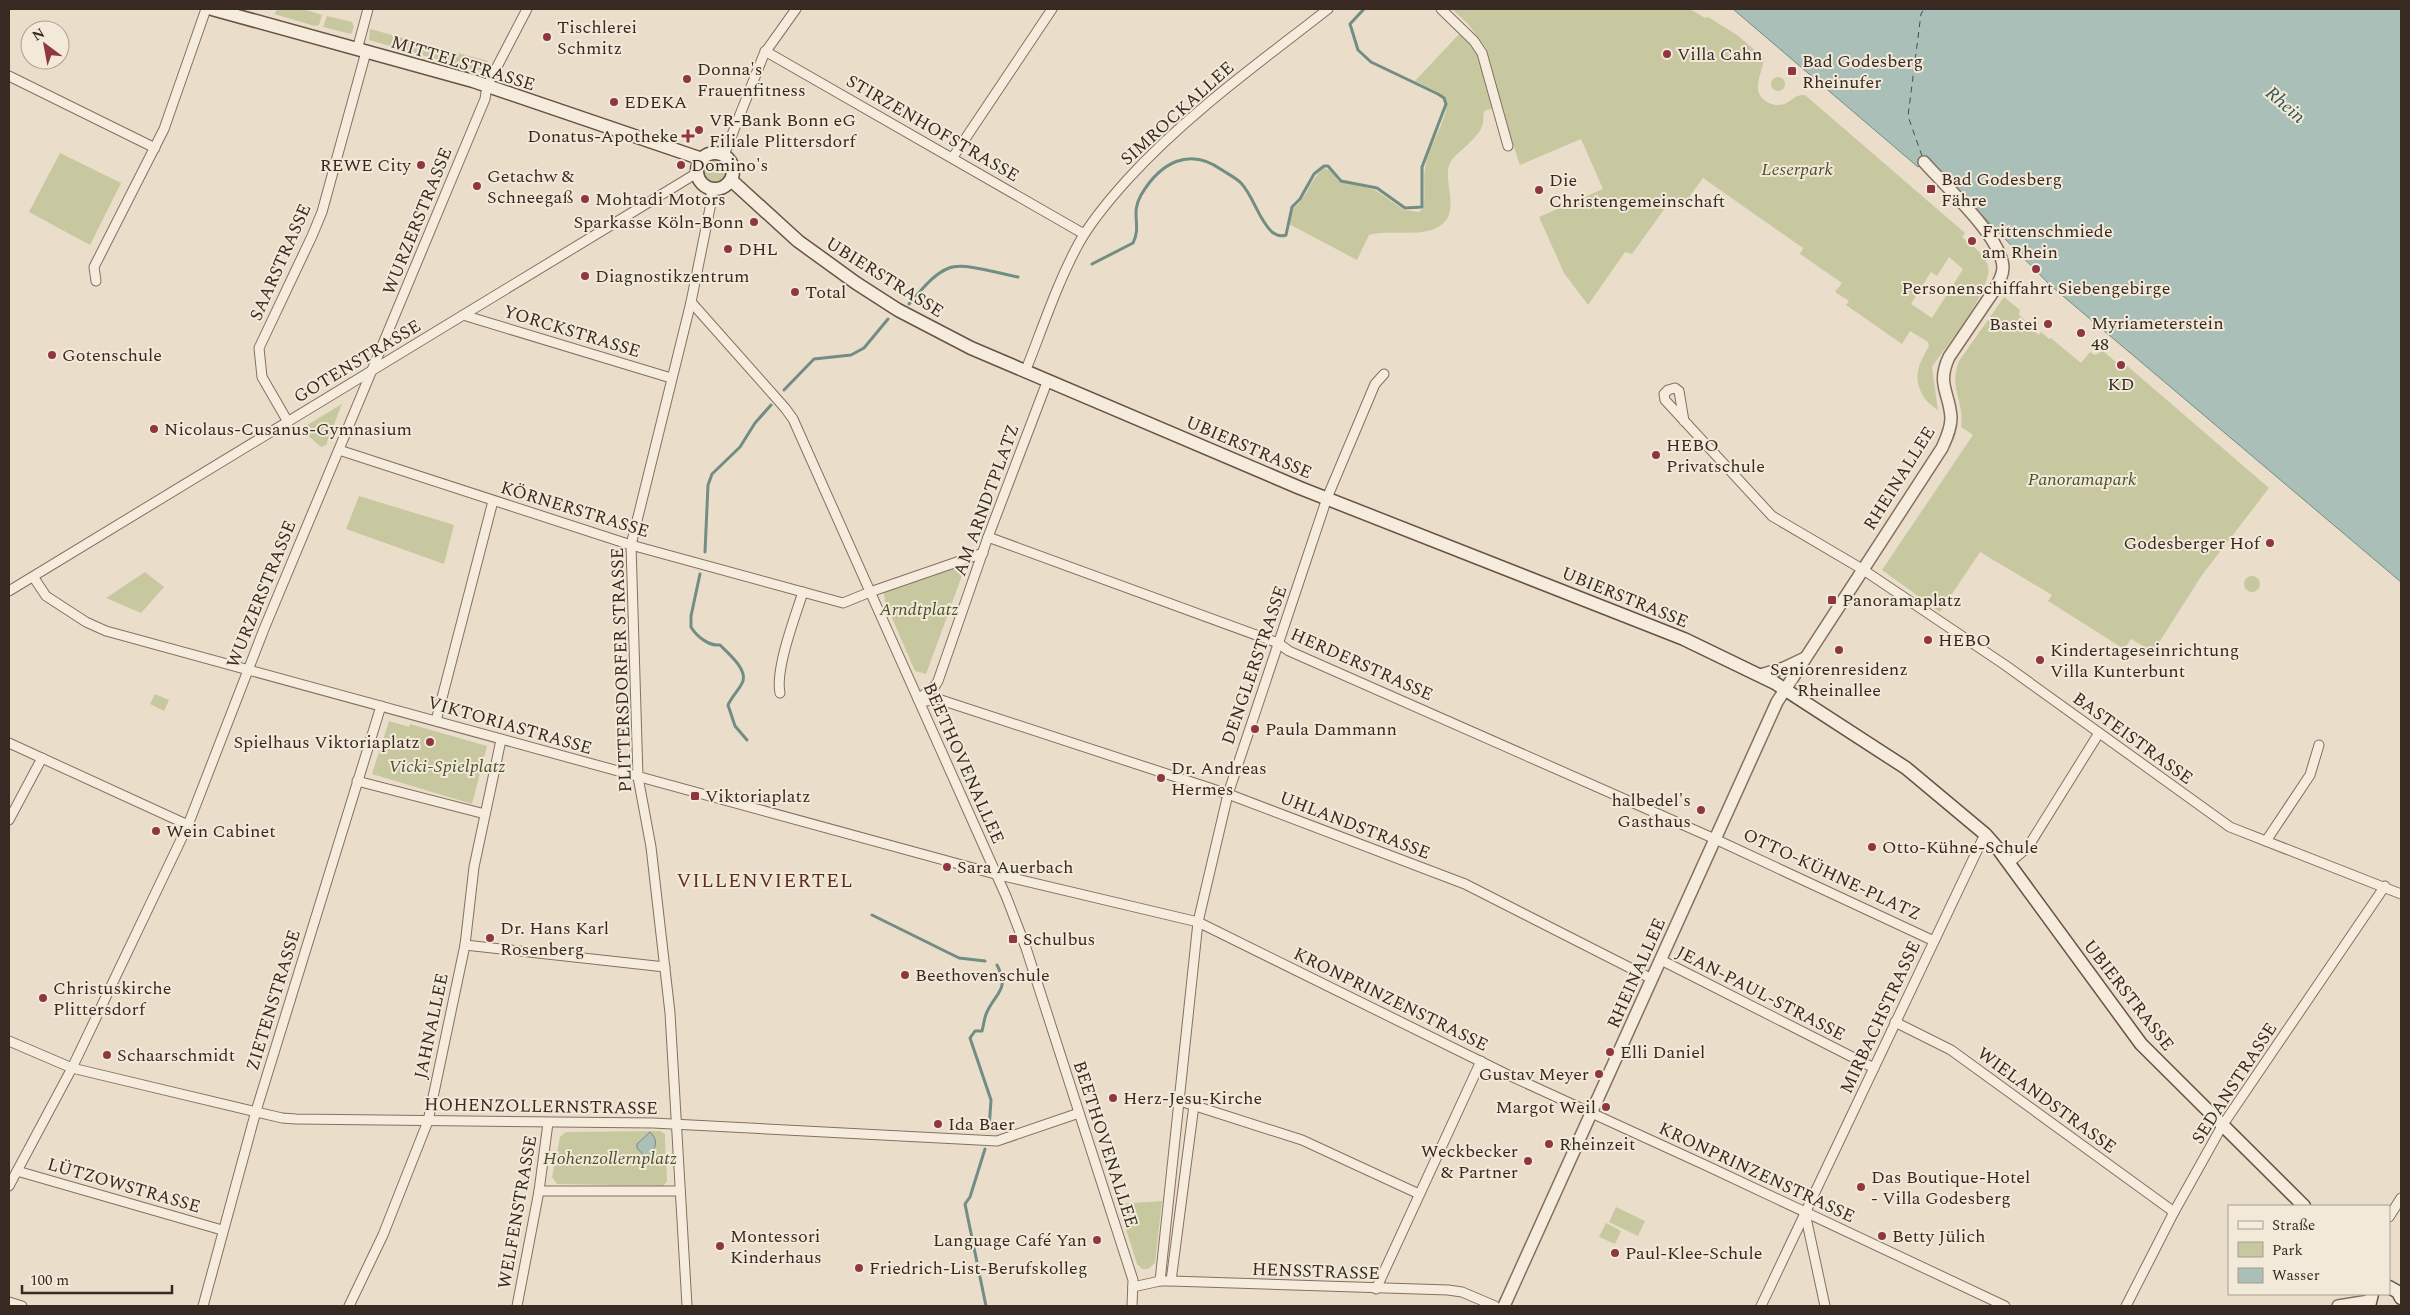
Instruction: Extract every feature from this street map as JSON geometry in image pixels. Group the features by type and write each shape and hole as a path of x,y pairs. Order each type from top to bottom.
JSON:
{"main road":[{"name":"MITTELSTRASSE","path":"212,9 487,86 702,159"},
{"path":"712,153 724,155 729,159 734,169 731,180 723,188 711,189 701,183 697,173 702,159 712,153"},
{"name":"UBIERSTRASSE","path":"731,180 798,241 856,283 929,327 1047,382 1327,498 1684,639 1785,689"},
{"path":"1785,689 1906,768 1985,834"},
{"name":"UBIERSTRASSE","path":"1985,834 2009,863 2136,1038 2303,1205"},
{"path":"2390,1287 2395,1289 2401,1297"}],"street":[{"path":"96,281 94,267 155,148 176,98 206,9"},
{"name":"SAARSTRASSE","path":"288,422 262,377 259,348 322,212 362,51 368,9"},
{"name":"WURZERSTRASSE","path":"9,1186 72,1068 188,825 248,669 485,99 487,86 528,9"},
{"path":"724,155 765,51 796,9"},
{"path":"953,157 1052,9"},
{"name":"SIMROCKALLEE","path":"1025,372 1074,252 1084,234 1112,197 1174,133 1224,90 1328,9"},
{"path":"1441,9 1474,41 1482,53 1508,146"},
{"name":"STIRZENHOFSTRASSE","path":"765,51 953,157 1084,234"},
{"path":"9,76 155,148"},
{"name":"RHEINALLEE","path":"1504,1306 1777,702 1942,448 1948,434 1951,419 1944,389 1944,368 1949,357 1999,283 2002,271 2000,254 1978,221 1924,162"},
{"name":"GOTENSTRASSE","path":"9,591 34,578 697,173"},
{"name":"PLITTERSDORFER STRASSE","path":"687,1306 678,1124 665,967 651,846 638,777 630,545 690,302 712,203 711,189"},
{"name":"BEETHOVENALLEE","path":"690,302 789,412 919,701 1026,948 1133,1287 1132,1306"},
{"name":"YORCKSTRASSE","path":"463,315 671,378"},
{"name":"DENGLERSTRASSE","path":"1160,1281 1198,922 1228,794 1327,498 1375,384 1384,374"},
{"name":"AM ARNDTPLATZ","path":"935,686 988,537 1047,382"},
{"name":"BASTEISTRASSE","path":"1684,421 1772,516 1862,569 2005,665 2230,827 2385,886 2401,894"},
{"name":"KÖRNERSTRASSE","path":"339,450 630,545 844,603 870,592"},
{"path":"436,721 494,501"},
{"name":"HERDERSTRASSE","path":"988,537 1278,643 1289,651 1715,839"},
{"path":"870,592 983,552"},
{"name":"VIKTORIASTRASSE","path":"34,578 46,596 86,622 106,631 995,874"},
{"path":"780,693 778,685 788,640 803,592"},
{"path":"1760,675 1784,668 1805,658"},
{"path":"935,686 938,699"},
{"path":"919,701 935,686"},
{"name":"UHLANDSTRASSE","path":"919,701 938,699 1228,794 1465,884 1652,980"},
{"name":"ZIETENSTRASSE","path":"203,1306 222,1230 256,1111 357,781 382,706"},
{"path":"2009,863 2028,847 2099,733"},
{"name":"JAHNALLEE","path":"349,1306 383,1235 428,1121 465,945 474,867 501,740"},
{"path":"9,743 188,825"},
{"path":"2266,841 2310,775 2319,745"},
{"path":"9,820 42,758"},
{"path":"357,781 485,814"},
{"name":"MIRBACHSTRASSE","path":"1761,1306 1985,834"},
{"name":"OTTO-KÜHNE-PLATZ","path":"1715,839 1934,941"},
{"name":"KRONPRINZENSTRASSE","path":"995,874 1198,922 1481,1061 2004,1306"},
{"name":"SEDANSTRASSE","path":"2126,1306 2174,1212 2222,1126 2385,886"},
{"path":"465,945 665,967"},
{"name":"JEAN-PAUL-STRASSE","path":"1661,960 1874,1068"},
{"name":"WIELANDSTRASSE","path":"1895,1022 1952,1050 2174,1212"},
{"name":"HOHENZOLLERNSTRASSE","path":"9,1041 72,1068 296,1119 678,1124 997,1141 1079,1113"},
{"path":"1376,1289 1481,1061"},
{"path":"1180,1101 1302,1140 1419,1194"},
{"path":"1171,1281 1194,1105"},
{"name":"WELFENSTRASSE","path":"517,1306 539,1191 548,1123"},
{"name":"LÜTZOWSTRASSE","path":"17,1171 222,1230"},
{"path":"1170,1187 1184,1188"},
{"path":"539,1191 680,1192"},
{"path":"2390,1215 2401,1198"},
{"path":"1806,1213 1824,1306"},
{"name":"HENSSTRASSE","path":"1133,1287 1160,1281 1171,1281 1454,1291 1495,1306"},
{"path":"2338,1306 2370,1300"},
{"path":"9,1302 22,1306"}],"green space":[{"path":"278,9 303,9 322,15 319,25 315,26 274,14"},
{"name":"Leserpark","path":"1452,9 1690,9 1705,18 1708,17 1737,35 1764,58 1758,82 1759,94 1763,99 1771,104 1780,105 1805,95 1965,233 1962,237 1984,257 1988,266 1988,276 1984,288 1967,317 1932,367 1938,411 1921,393 1917,379 1919,366 1929,346 1928,342 1910,331 1902,344 1846,305 1849,301 1835,292 1842,283 1800,254 1803,248 1703,178 1687,200 1668,204 1632,254 1625,252 1588,305 1564,273 1539,217 1603,189 1581,139 1520,165 1507,127 1486,48 1468,24","holes":["1949,257 1963,269 1932,318 1911,304 1931,272 1937,276"]},
{"path":"327,16 352,22 354,27 351,34 323,27"},
{"path":"370,29 488,61 481,70 474,70 369,40"},
{"path":"1463,30 1479,50 1494,108 1484,111 1480,130 1451,161 1448,173 1451,203 1448,217 1442,225 1423,232 1369,235 1357,260 1289,224 1292,209 1301,200 1324,168 1331,171 1338,181 1375,190 1404,210 1419,212 1423,208 1424,174 1427,160 1444,118 1447,101 1440,93 1415,81"},
{"path":"1775,77 1781,77 1785,84 1781,91 1775,91 1771,87 1771,81"},
{"path":"60,153 121,183 90,245 29,212"},
{"path":"715,160 723,163 726,171 723,179 715,182 707,179 704,171 707,163"},
{"name":"Panoramapark","path":"2004,297 2020,310 2019,315 2028,323 2027,325 2039,335 2041,332 2049,339 2051,338 2081,363 2090,352 2095,355 2103,351 2122,367 2125,364 2269,488 2202,575 2153,652 2131,639 2124,649 2048,601 2052,595 1980,552 1940,612 1882,570 1973,435 1961,427 1961,410 1955,379 1956,370 1959,361"},
{"path":"342,404 326,445 321,447 304,432 304,427"},
{"path":"359,496 454,525 444,564 346,529"},
{"name":"Arndtplatz","path":"960,566 964,570 926,674 915,671 885,602 884,593"},
{"path":"145,572 164,587 141,613 106,598"},
{"path":"2252,576 2258,578 2260,584 2258,590 2252,592 2246,590 2244,584 2246,578"},
{"path":"155,694 169,700 164,711 150,704"},
{"name":"Vicki-Spielplatz","path":"389,721 409,727 410,724 487,746 472,804 372,774"},
{"name":"Hohenzollernplatz","path":"660,1131 665,1134 667,1181 663,1186 557,1184 552,1177 560,1137 566,1132"},
{"path":"1162,1201 1155,1263 1148,1269 1142,1269 1137,1264 1118,1204"},
{"path":"1616,1207 1645,1221 1638,1236 1609,1222"},
{"path":"1606,1223 1621,1231 1615,1244 1599,1237"}],"water":[{"name":"Rhein","path":"1733,9 2401,9 2401,582 2050,285 1927,159 1918,167"},
{"path":"650,1132 656,1142 652,1152 646,1158 637,1148 637,1144"}],"waterway":[{"path":"1092,264 1133,243 1136,231 1136,208 1141,195 1157,174 1166,167 1187,159 1198,159 1210,163 1239,181 1267,227 1272,232 1282,236 1286,235 1292,207 1300,199 1314,174 1324,166 1328,166 1341,181 1377,188 1405,208 1422,207 1422,167 1446,104 1444,98 1438,94 1371,62 1358,50 1350,24 1364,9"},
{"path":"909,304 932,279 949,268 973,267 1018,277"},
{"path":"784,390 814,359 851,355 864,348 888,319"},
{"path":"705,552 708,485 712,474 740,447 755,423 771,405"},
{"path":"700,574 691,616 691,627 704,640 720,645 740,666 743,681 728,705 735,726 747,740"},
{"path":"872,915 959,958 985,961"},
{"path":"989,1129 991,1100 970,1038 975,1031 982,1031 987,1012 1002,986 1001,973 997,965"},
{"path":"985,1149 970,1197 965,1204 986,1306"}],"ferry route":[{"path":"1922,156 1908,116 1921,14 1924,9"}],"place":[{"name":"Tischlerei Schmitz","path":"547,37"},
{"name":"Villa Cahn","path":"1667,54"},
{"name":"Bad Godesberg Rheinufer","path":"1792,71"},
{"name":"Donna's Frauenfitness","path":"687,79"},
{"name":"EDEKA","path":"614,102"},
{"name":"VR-Bank Bonn eG Filiale Plittersdorf","path":"699,130"},
{"name":"Donatus-Apotheke","path":"688,136"},
{"name":"REWE City","path":"421,165"},
{"name":"Domino's","path":"681,165"},
{"name":"Getachw & Schneegaß","path":"477,186"},
{"name":"Bad Godesberg Fähre","path":"1931,189"},
{"name":"Die Christengemeinschaft","path":"1539,190"},
{"name":"Mohtadi Motors","path":"585,199"},
{"name":"Sparkasse Köln-Bonn","path":"754,222"},
{"name":"Frittenschmiede am Rhein","path":"1972,241"},
{"name":"DHL","path":"728,249"},
{"name":"Personenschiffahrt Siebengebirge","path":"2036,269"},
{"name":"Diagnostikzentrum","path":"585,276"},
{"name":"Total","path":"795,292"},
{"name":"Bastei","path":"2048,324"},
{"name":"Myriameterstein 48","path":"2081,333"},
{"name":"Gotenschule","path":"52,355"},
{"name":"KD","path":"2121,365"},
{"name":"Nicolaus-Cusanus-Gymnasium","path":"154,429"},
{"name":"HEBO Privatschule","path":"1656,455"},
{"name":"Godesberger Hof","path":"2270,543"},
{"name":"Panoramaplatz","path":"1832,600"},
{"name":"HEBO","path":"1928,640"},
{"name":"Seniorenresidenz Rheinallee","path":"1839,650"},
{"name":"Kindertageseinrichtung Villa Kunterbunt","path":"2040,660"},
{"name":"Paula Dammann","path":"1255,729"},
{"name":"Spielhaus Viktoriaplatz","path":"430,742"},
{"name":"Dr. Andreas Hermes","path":"1161,778"},
{"name":"Viktoriaplatz","path":"695,796"},
{"name":"halbedel's Gasthaus","path":"1701,810"},
{"name":"Wein Cabinet","path":"156,831"},
{"name":"Otto-Kühne-Schule","path":"1872,847"},
{"name":"Sara Auerbach","path":"947,867"},
{"name":"Dr. Hans Karl Rosenberg","path":"490,938"},
{"name":"Schulbus","path":"1013,939"},
{"name":"Beethovenschule","path":"905,975"},
{"name":"Christuskirche Plittersdorf","path":"43,998"},
{"name":"Elli Daniel","path":"1610,1052"},
{"name":"Schaarschmidt","path":"107,1055"},
{"name":"Gustav Meyer","path":"1599,1074"},
{"name":"Herz-Jesu-Kirche","path":"1113,1098"},
{"name":"Margot Weil","path":"1606,1107"},
{"name":"Ida Baer","path":"938,1124"},
{"name":"Rheinzeit","path":"1549,1144"},
{"name":"Weckbecker & Partner","path":"1528,1161"},
{"name":"Das Boutique-Hotel - Villa Godesberg","path":"1861,1187"},
{"name":"Betty Jülich","path":"1882,1236"},
{"name":"Language Café Yan","path":"1097,1240"},
{"name":"Montessori Kinderhaus","path":"720,1246"},
{"name":"Paul-Klee-Schule","path":"1615,1253"},
{"name":"Friedrich-List-Berufskolleg","path":"859,1268"}],"district":[{"name":"VILLENVIERTEL","path":"765,880"}]}
